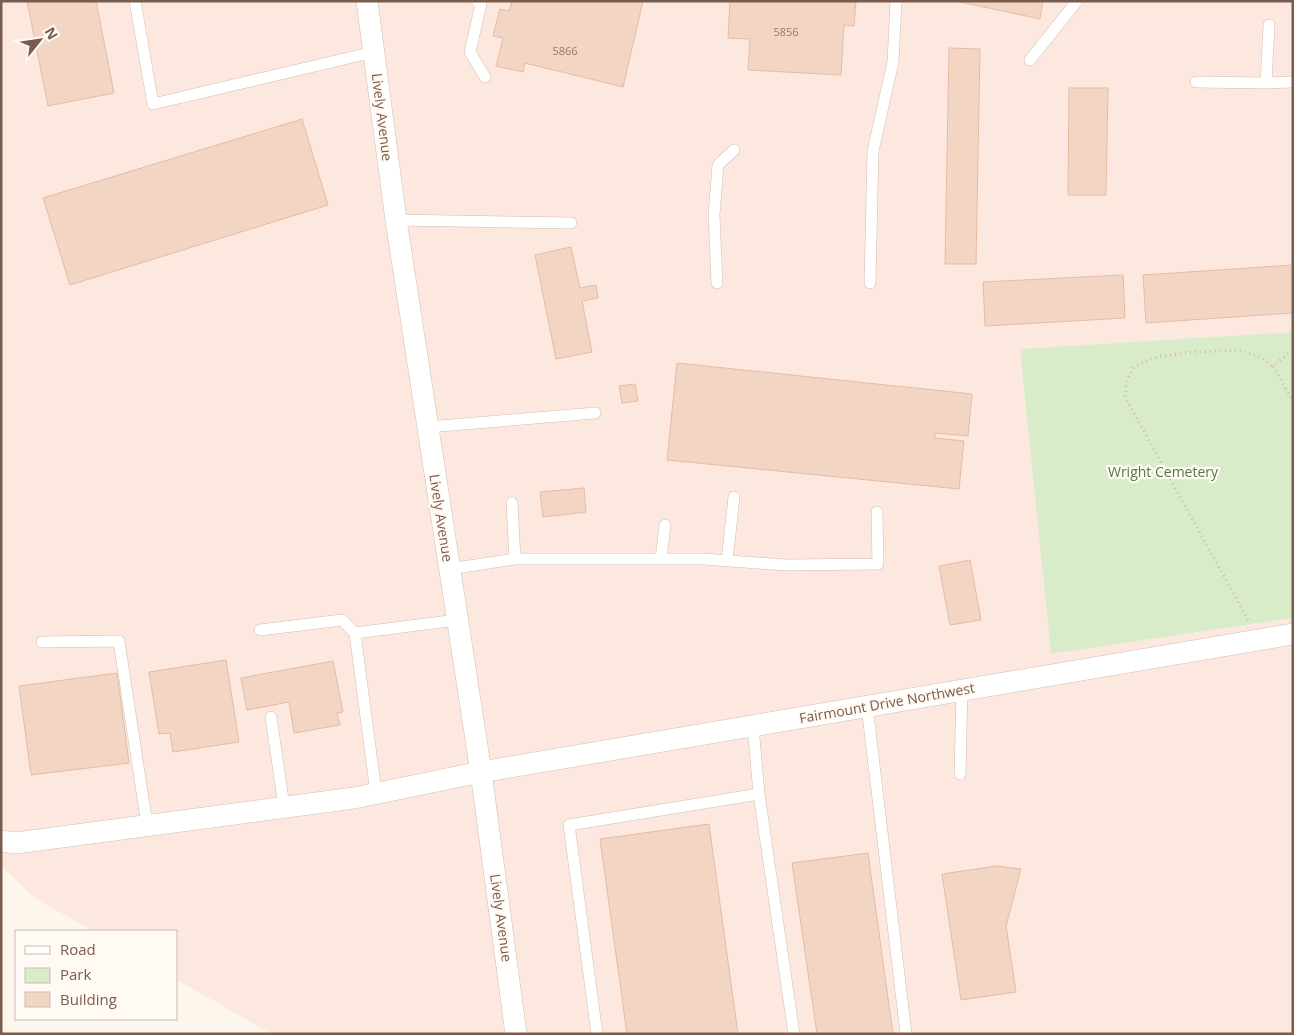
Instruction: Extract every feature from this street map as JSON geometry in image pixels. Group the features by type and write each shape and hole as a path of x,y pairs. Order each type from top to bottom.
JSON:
{"street":[{"name":"Lively Avenue","path":"367,1 396,220 481,772 516,1034"},
{"name":"Fairmount Drive Northwest","path":"1,841 16,843 354,798 481,772 1293,634"}],"lane":[{"path":"135,1 153,104 374,52"},
{"path":"477,1 480,4 470,52 485,77"},
{"path":"870,283 873,151 893,62 896,1"},
{"path":"1030,60 1077,1"},
{"path":"1266,83 1269,26"},
{"path":"1196,82 1293,82"},
{"path":"717,283 714,215 718,165 734,150"},
{"path":"396,220 571,223"},
{"path":"428,427 595,413"},
{"path":"727,561 734,497"},
{"path":"512,503 515,559"},
{"path":"449,569 515,559 703,559 786,565 878,564 877,512"},
{"path":"661,559 664,525"},
{"path":"260,630 342,620 356,633 376,793"},
{"path":"356,633 457,620"},
{"path":"42,642 119,641 147,825"},
{"path":"960,774 962,690"},
{"path":"867,706 906,1034"},
{"path":"271,717 284,806"},
{"path":"753,726 759,794 794,1034"},
{"path":"597,1034 569,825 759,794"}],"path":[{"path":"1259,640 1125,397 1128,380 1134,367 1152,358 1190,352 1241,350 1262,358 1274,366 1293,402"},
{"path":"1274,366 1289,353 1293,353"}],"shaded area":[{"path":"1,1 1293,1 1293,332 1020,349 1051,654 1293,618 1293,1034 272,1034 178,980 178,930 91,930 36,899 1,866"}],"green space":[{"name":"Wright Cemetery","path":"1293,332 1293,618 1051,654 1020,349"}],"building":[{"path":"27,1 96,1 114,93 48,106"},
{"path":"512,1 643,1 623,87 525,63 523,72 496,66 503,38 493,36 500,9 509,11"},
{"path":"730,1 856,1 854,26 844,25 841,75 748,70 750,39 728,38"},
{"path":"956,1 1043,1 1040,19"},
{"path":"949,48 980,49 976,264 945,264"},
{"path":"1069,88 1108,88 1106,195 1068,195"},
{"path":"302,119 328,205 70,285 43,198"},
{"path":"571,247 580,288 596,285 598,298 582,301 592,352 556,359 535,255"},
{"path":"1293,265 1293,313 1146,323 1143,275"},
{"path":"1123,275 1125,318 985,326 983,282"},
{"path":"677,363 972,394 968,436 935,433 935,438 964,441 959,489 667,460"},
{"path":"635,384 638,401 622,403 619,386"},
{"path":"584,488 586,512 543,517 540,492"},
{"path":"970,560 981,620 950,625 939,566"},
{"path":"226,660 239,742 173,752 170,733 159,734 149,672"},
{"path":"333,661 343,712 337,713 340,725 294,733 289,702 247,710 241,678"},
{"path":"117,673 129,763 31,775 19,686"},
{"path":"709,824 738,1034 627,1034 600,839"},
{"path":"868,853 893,1034 817,1034 792,863"},
{"path":"997,866 1021,869 1006,926 1016,992 961,1000 942,874"}]}
